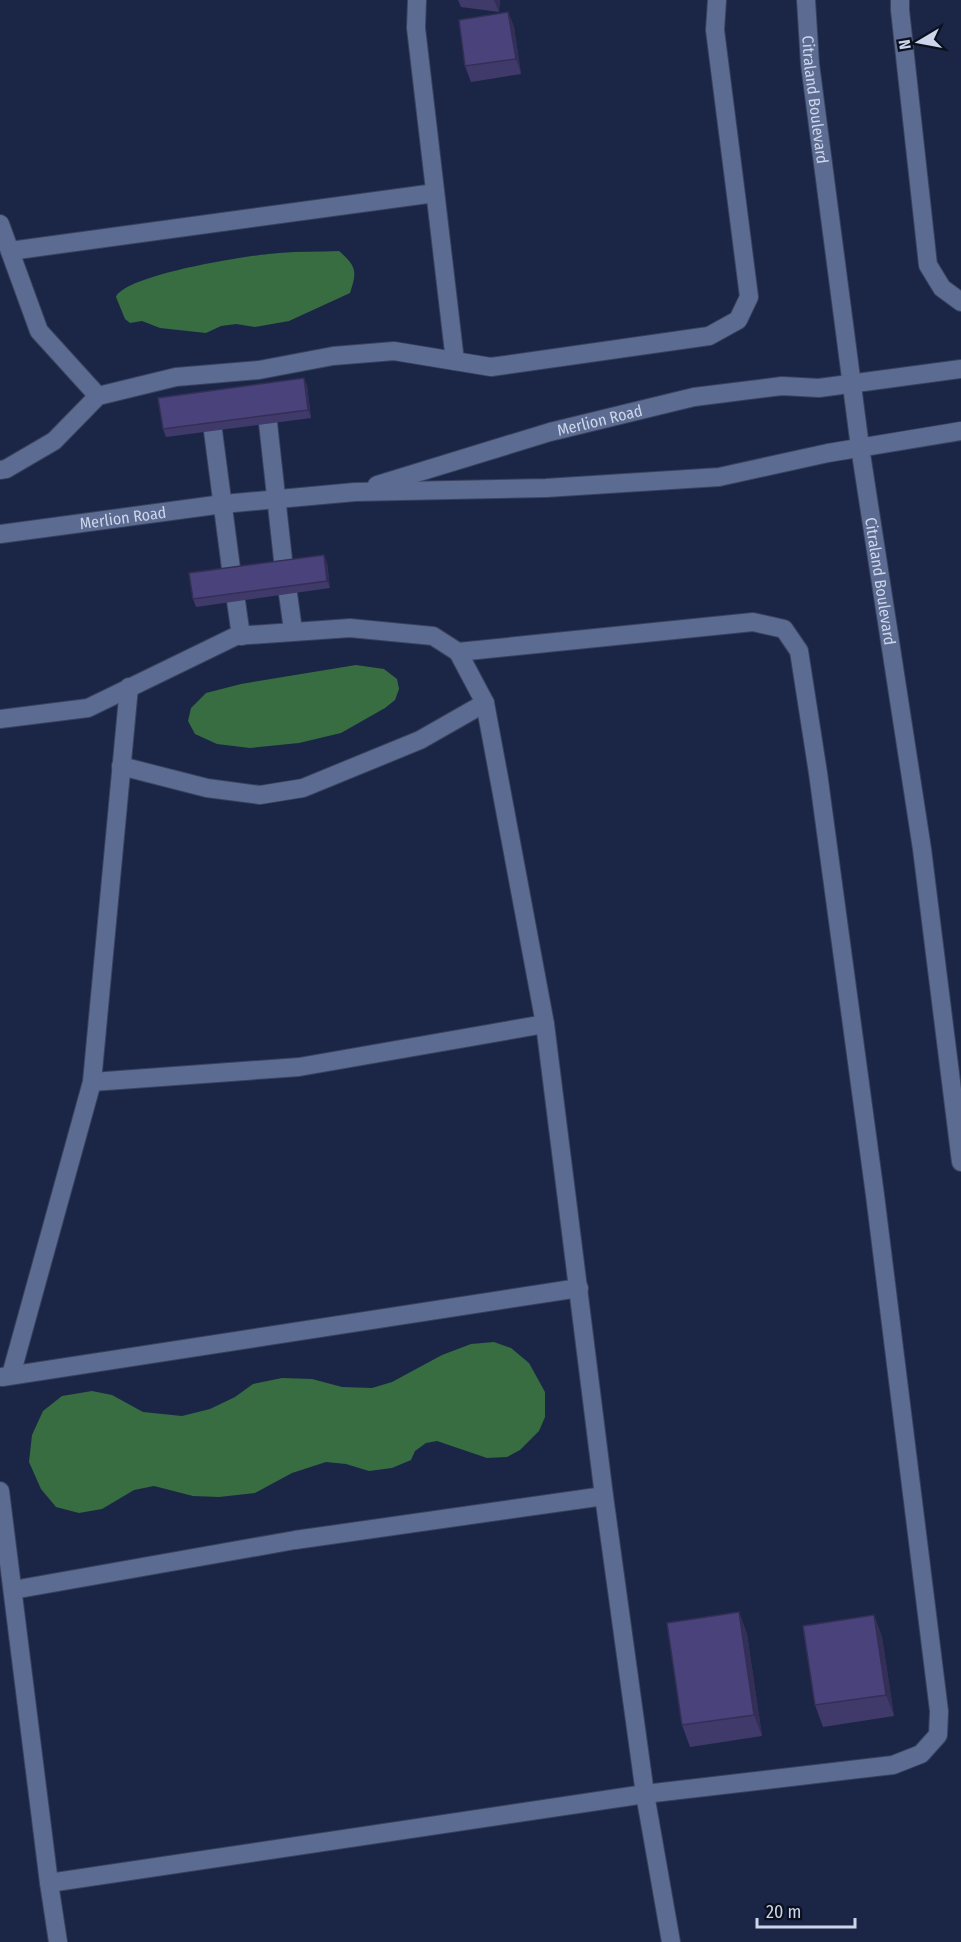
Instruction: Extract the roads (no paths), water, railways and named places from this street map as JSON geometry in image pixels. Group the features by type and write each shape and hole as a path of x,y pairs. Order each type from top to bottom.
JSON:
{"street":[{"path":"417,0 416,28 455,361"},
{"path":"0,470 6,469 54,441 98,396 176,377 207,383 259,370 333,356 394,351 491,367 709,336 738,320 749,297 715,30 717,0"},
{"name":"Citraland Boulevard","path":"806,0 810,64 860,447 922,849 961,1162"},
{"path":"900,0 928,265 942,288 961,302"},
{"path":"10,251 435,193"},
{"path":"0,224 39,331 98,396"},
{"name":"Merlion Road","path":"355,492 550,432 694,398 782,386 819,388 961,369"},
{"path":"259,370 263,392"},
{"path":"268,423 284,569"},
{"path":"213,431 232,576"},
{"name":"Merlion Road","path":"0,534 223,504 355,492 546,488 719,477 860,447 961,431"},
{"path":"288,594 293,630"},
{"path":"236,601 241,636"},
{"path":"49,1884 645,1794 893,1765 921,1754 938,1736 937,1700 875,1195 820,785 799,651 784,629 753,622 458,652"},
{"path":"0,719 88,708 236,636 293,630 350,628 433,636 458,652 484,703 544,1024 604,1496 645,1794 671,1942"},
{"path":"129,687 92,1082 5,1376 579,1288"},
{"path":"122,766 207,788 260,795 303,788 420,740 484,703"},
{"path":"92,1082 299,1067 544,1024"},
{"path":"0,1491 58,1942"},
{"path":"13,1590 295,1540 604,1496"}]}
